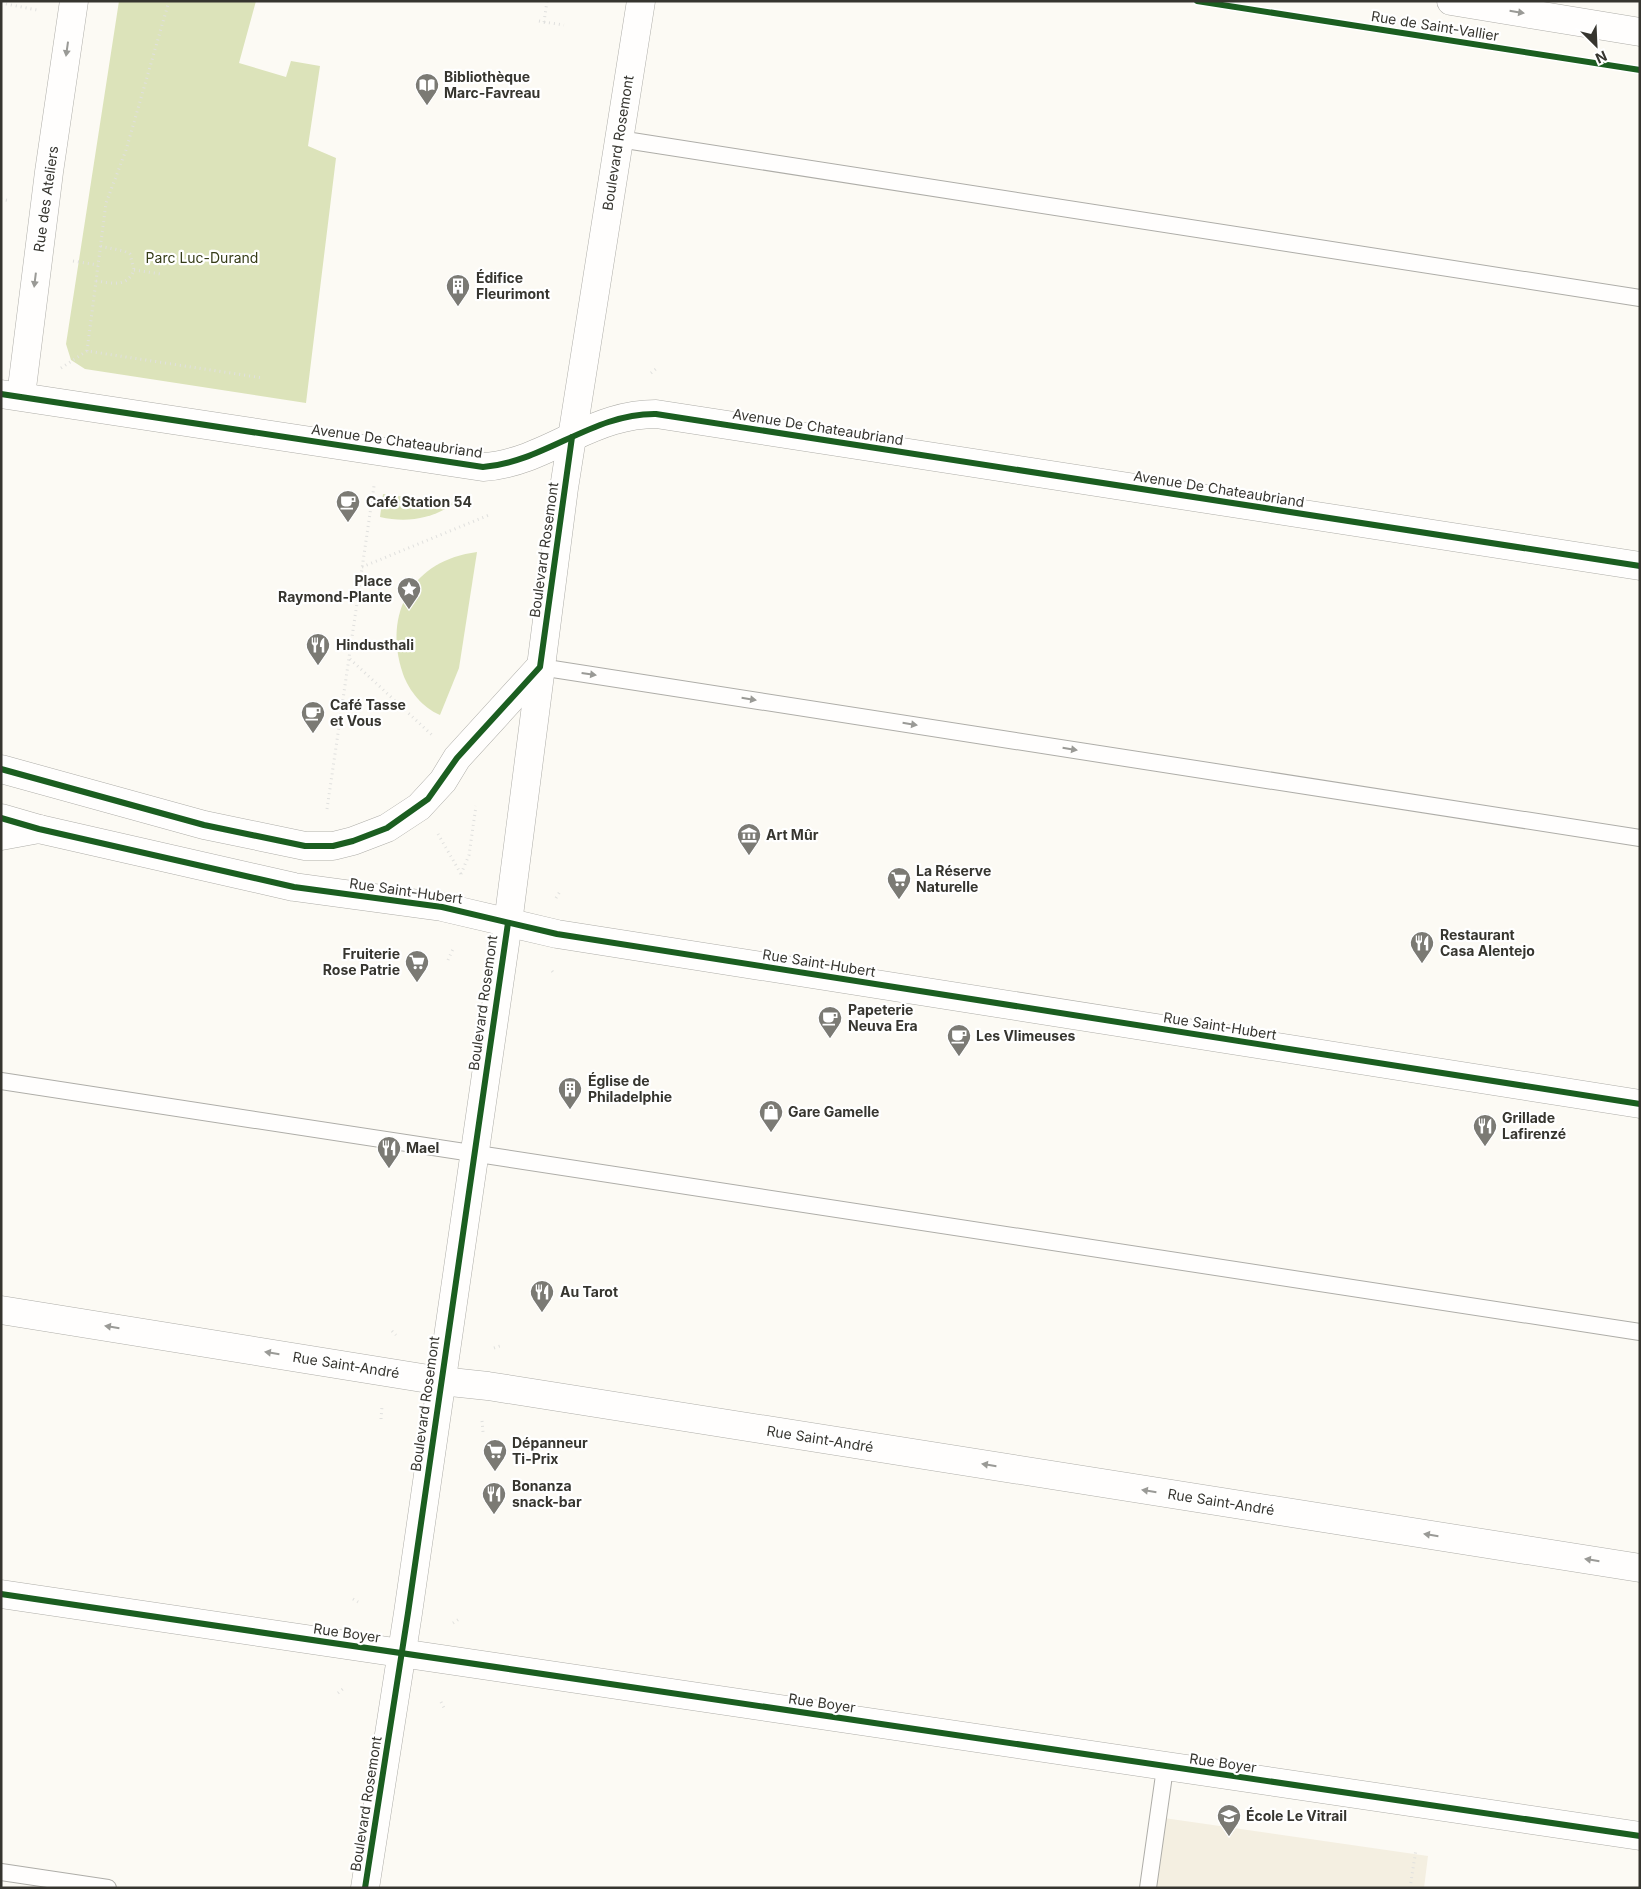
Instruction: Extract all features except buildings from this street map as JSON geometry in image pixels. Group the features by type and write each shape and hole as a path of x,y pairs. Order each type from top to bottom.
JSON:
{"street":[{"name":"Rue des Ateliers","path":"11,395 49,172 74,1"},
{"name":"Boulevard Rosemont","path":"365,1888 402,1654 508,923 540,667 572,437 641,1"},
{"name":"Rue de Saint-Vallier","path":"1451,1 1640,32"},
{"name":"Avenue De Chateaubriand","path":"11,395 483,468 500,466 523,459 617,418 636,414 656,414 1640,566"},
{"path":"1,769 204,826 305,846 333,846 372,835 387,828 419,807 443,781 457,758 540,667"},
{"name":"Rue Saint-Hubert","path":"1,818 39,830 294,887 442,907 557,934 1640,1104"},
{"name":"Rue Saint-Hubert","path":"1,836 39,830"},
{"name":"Rue Saint-André","path":"1,1310 441,1381 488,1386 1640,1568"},
{"name":"Rue Boyer","path":"1,1594 1165,1768 1640,1836"}],"lane":[{"path":"619,139 1640,298"},
{"path":"540,667 1640,838"},
{"path":"1,1081 1640,1332"},
{"path":"1148,1888 1165,1768"},
{"path":"1,1872 108,1888"}],"path":[{"path":"87,351 106,203 126,150 169,1"},
{"path":"544,22 547,1"},
{"path":"1,3 43,11"},
{"path":"539,21 564,25"},
{"path":"1,199 12,201"},
{"path":"96,281 121,284 126,282 134,270 133,259 130,254 99,246"},
{"path":"73,261 98,265"},
{"path":"134,270 161,274"},
{"path":"56,371 87,351 263,378"},
{"path":"651,373 658,368"},
{"path":"327,809 374,486"},
{"path":"362,567 489,515"},
{"path":"349,659 433,736"},
{"path":"436,832 461,874 469,855 476,806"},
{"path":"556,898 561,890"},
{"path":"448,960 453,949"},
{"path":"552,971 555,975"},
{"path":"392,1331 396,1335"},
{"path":"494,1348 500,1346"},
{"path":"381,1419 382,1400"},
{"path":"482,1421 483,1432"},
{"path":"353,1599 358,1602"},
{"path":"453,1623 459,1619"},
{"path":"338,1693 344,1688"},
{"path":"441,1702 444,1708"},
{"path":"1410,1888 1416,1849"}],"shaded area":[{"name":"École Le Vitrail","path":"1164,1818 1428,1856 1424,1888 1154,1888"}],"green space":[{"name":"Parc Luc-Durand","path":"119,1 256,1 239,63 286,77 291,61 320,66 308,146 336,158 306,403 85,369 71,360 66,344"},
{"path":"383,494 455,503 428,516 400,520 390,519 380,517"},
{"path":"477,552 459,668 440,715 428,708 417,698 403,674 398,652 397,630 400,611 408,593 420,578 435,566 455,557"}],"cycle path":[{"path":"1197,1 1640,70"},
{"path":"1,394 483,467 506,463 527,456 611,421 633,416 656,414 1640,566"},
{"path":"1,769 204,825 305,846 333,846 353,841 387,828 428,799 457,758 540,667 572,437"},
{"path":"1,818 39,829 294,887 442,907 557,934 1640,1104"},
{"path":"365,1888 408,1613 508,923"},
{"path":"1,1594 1640,1836"}],"place":[{"name":"Bibliothèque Marc-Favreau","path":"427,106"},
{"name":"Édifice Fleurimont","path":"458,307"},
{"name":"Café Station 54","path":"348,523"},
{"name":"Place Raymond-Plante","path":"409,610"},
{"name":"Hindusthali","path":"318,666"},
{"name":"Café Tasse et Vous","path":"313,734"},
{"name":"Art Mûr","path":"749,856"},
{"name":"La Réserve Naturelle","path":"899,900"},
{"name":"Restaurant Casa Alentejo","path":"1422,964"},
{"name":"Fruiterie Rose Patrie","path":"417,983"},
{"name":"Papeterie Neuva Era","path":"830,1039"},
{"name":"Les Vlimeuses","path":"959,1057"},
{"name":"Église de Philadelphie","path":"570,1110"},
{"name":"Gare Gamelle","path":"771,1133"},
{"name":"Grillade Lafirenzé","path":"1485,1147"},
{"name":"Mael","path":"389,1169"},
{"name":"Au Tarot","path":"542,1313"},
{"name":"Dépanneur Ti-Prix","path":"495,1472"},
{"name":"Bonanza snack-bar","path":"494,1515"},
{"name":"École Le Vitrail","path":"1229,1837"}]}
